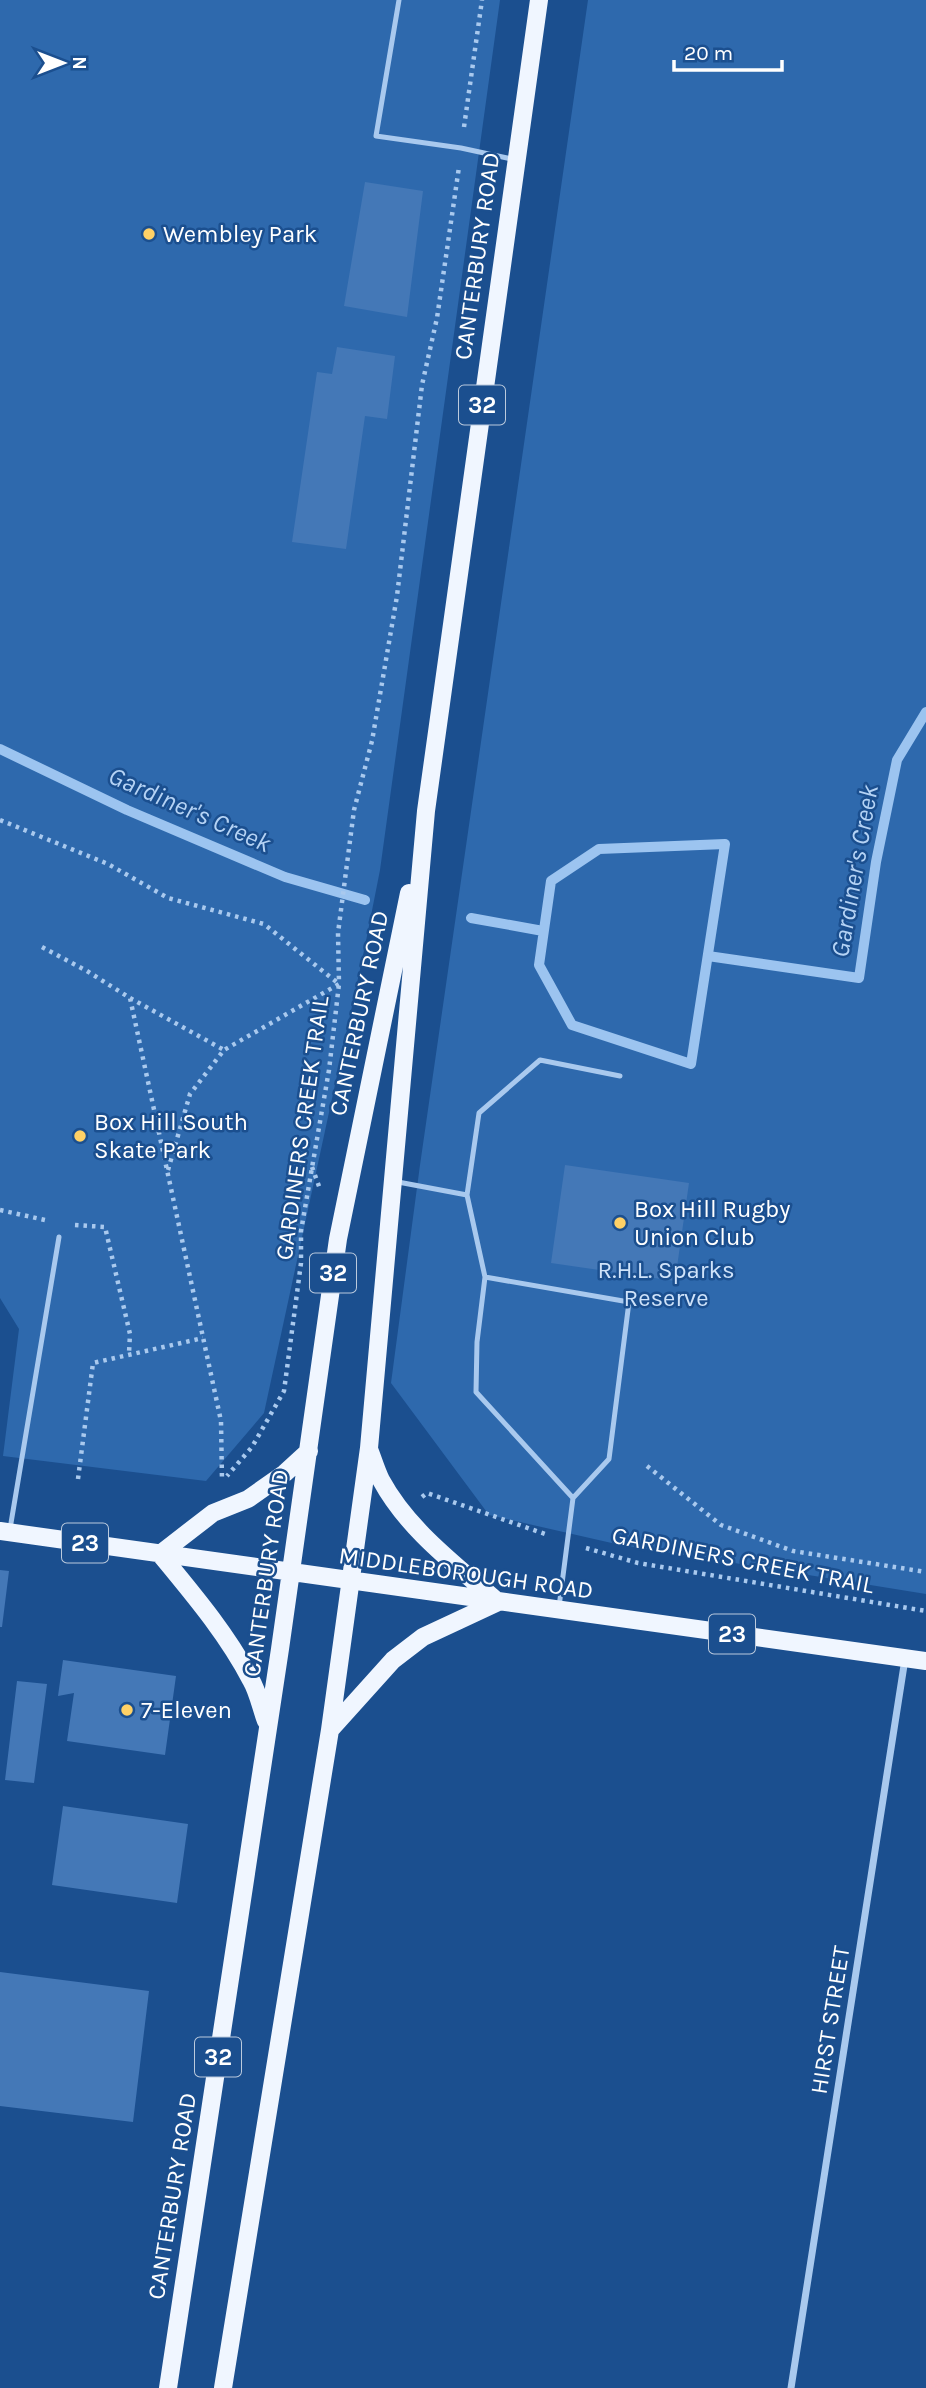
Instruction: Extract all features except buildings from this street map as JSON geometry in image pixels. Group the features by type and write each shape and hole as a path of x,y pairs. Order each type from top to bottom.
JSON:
{"main road":[{"name":"CANTERBURY ROAD","path":"223,2388 330,1730 369,1448 426,811 539,0"},
{"name":"CANTERBURY ROAD","path":"168,2388 309,1451 338,1239 426,811"},
{"path":"330,1730 393,1660 423,1637 498,1602 430,1542 404,1514 381,1479 369,1448"},
{"path":"267,1726 252,1682 229,1643 160,1554 213,1513 247,1499 285,1474 309,1451"},
{"name":"MIDDLEBOROUGH ROAD","path":"5,1532 926,1661"}],"street":[{"name":"HIRST STREET","path":"791,2388 905,1658"}],"lane":[{"path":"399,0 376,136 515,159"},
{"path":"573,1498 476,1392 477,1342 485,1277 467,1195 479,1113 540,1060 620,1076"},
{"path":"393,1181 467,1195"},
{"path":"5,1532 59,1237"},
{"path":"485,1277 629,1302 609,1459 573,1498 558,1610"}],"path":[{"path":"168,1170 190,1094 223,1050 339,984 340,916 354,810 372,741 397,596 422,385 437,317"},
{"name":"GARDINERS CREEK TRAIL","path":"0,820 108,864 168,898 264,924 339,984 329,1070 301,1231 301,1263 284,1391 252,1447 222,1482"},
{"path":"42,947 223,1050"},
{"path":"131,998 220,1421 222,1482 247,1499"},
{"path":"0,1210 46,1221"},
{"path":"71,1224 105,1227 130,1334 129,1353"},
{"path":"78,1479 93,1363 204,1338"},
{"path":"647,1466 720,1525 793,1551 926,1572"},
{"name":"GARDINERS CREEK TRAIL","path":"404,1514 427,1493 638,1563 926,1611"}],"green space":[{"path":"0,0 500,0 380,870 365,946 264,1413 206,1481 3,1456 19,1329 0,1298"},
{"name":"R.H.L. Sparks Reserve","path":"588,0 926,0 926,1594 616,1544 489,1515 391,1383"}],"waterway":[{"name":"Gardiner's Creek","path":"708,956 859,978 876,862 897,760 926,712"},
{"name":"Gardiner's Creek","path":"0,749 127,810 285,877 365,900"},
{"name":"Gardiner's Creek","path":"725,844 691,1064 572,1025 539,965 551,881 599,849 725,844"},
{"name":"Gardiner's Creek","path":"471,918 543,931"}],"place":[{"name":"Wembley Park","path":"149,234"},
{"name":"Box Hill South Skate Park","path":"80,1136"},
{"name":"Box Hill Rugby Union Club","path":"620,1223"},
{"name":"7-Eleven","path":"127,1710"}]}
